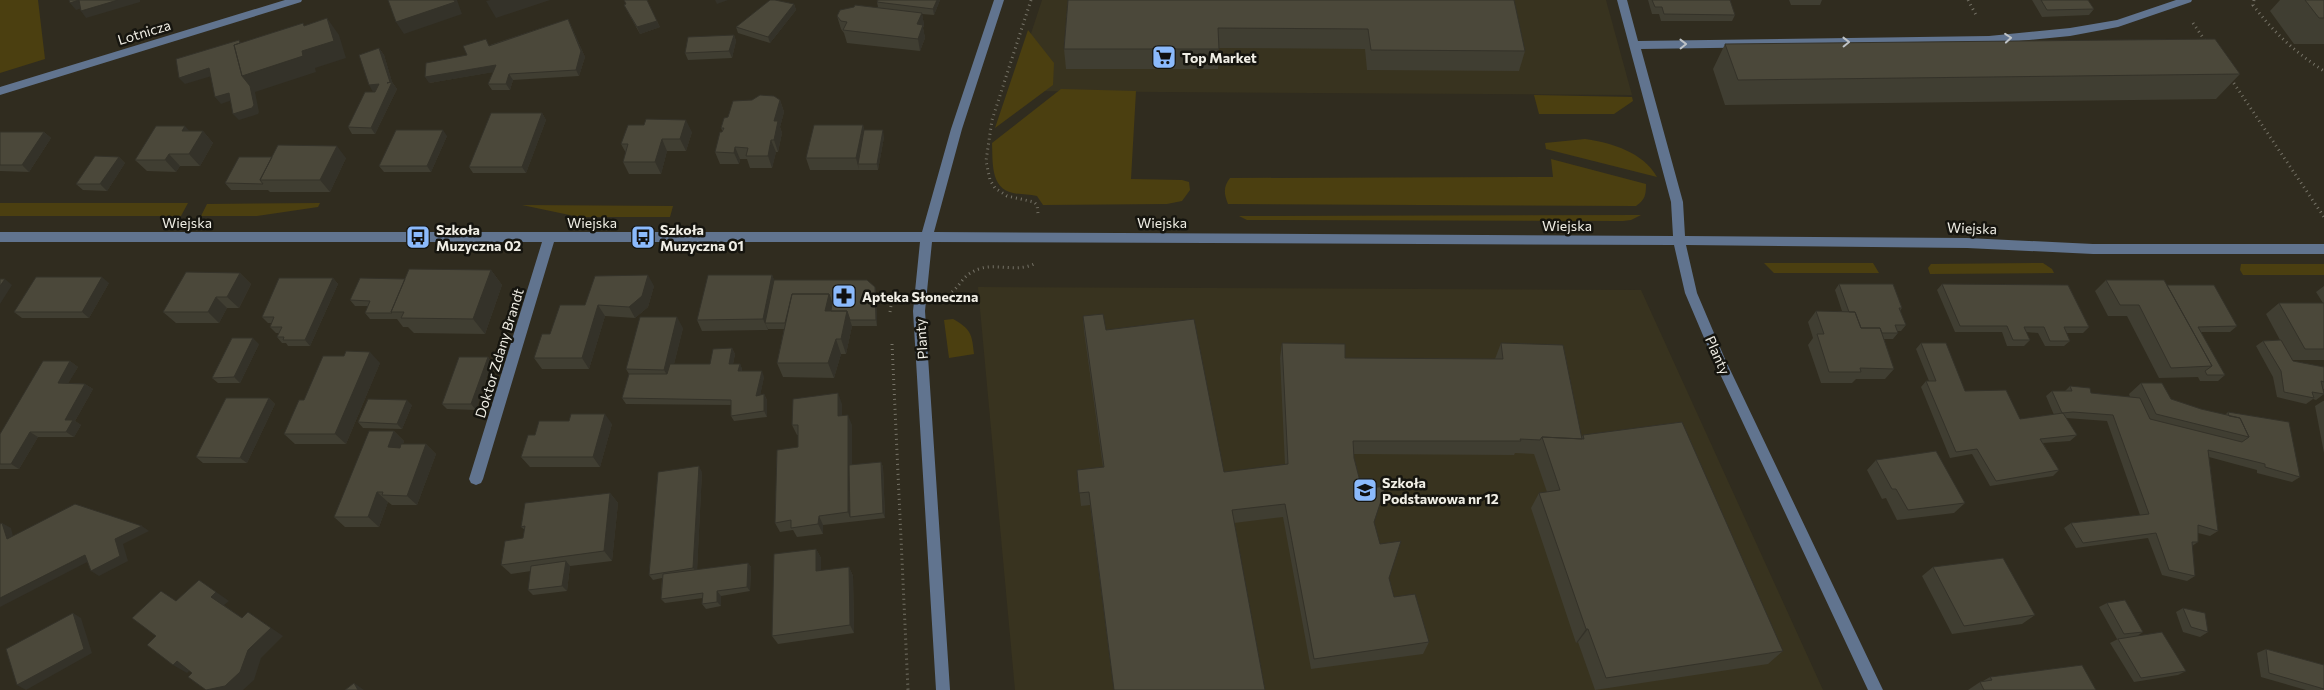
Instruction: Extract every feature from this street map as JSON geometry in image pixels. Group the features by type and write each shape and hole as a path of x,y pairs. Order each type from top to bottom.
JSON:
{"street":[{"name":"Lotnicza","path":"0,91 297,0"},
{"name":"Planty","path":"943,690 920,278 926,238 960,114 999,0"},
{"name":"Planty","path":"1622,0 1677,202 1679,241 1691,293 1719,359 1876,690"},
{"path":"1635,45 1989,40 2070,32 2118,23 2183,1"},
{"name":"Doktor Zdany Brandt","path":"476,479 550,236"},
{"name":"Wiejska","path":"0,237 1216,237 1967,243 2093,248 2324,248"}],"path":[{"path":"891,322 891,300 948,295 954,292 959,282 965,277 984,268 1027,268 1034,264 1037,237 1037,205 1026,199 1004,194 995,188 986,171 987,140 992,120 1031,0"},
{"path":"2254,0 2253,5 2258,12 2287,45 2324,71"},
{"path":"2183,1 2207,43"},
{"path":"2229,76 2324,217"},
{"path":"892,342 908,690"}],"shaded area":[{"path":"0,0 38,0 45,59 0,73"},
{"path":"1042,0 1606,0 1632,95 1012,91"},
{"path":"1028,30 1054,63 1053,85 995,128"},
{"path":"1061,89 1136,91 1131,179 1182,180 1189,182 1190,190 1182,201 1167,204 1043,205 1037,196 1013,193 1000,186 994,173 992,143"},
{"path":"1534,95 1632,97 1633,101 1614,114 1539,114"},
{"path":"1585,139 1606,143 1626,150 1644,161 1657,177 1546,149 1545,143"},
{"path":"1551,159 1646,184 1644,197 1636,206 1228,204 1225,194 1226,184 1230,178 1553,177"},
{"path":"0,203 188,203 181,216 0,216"},
{"path":"320,203 318,207 257,216 201,216 207,204"},
{"path":"522,205 673,206 670,217 579,217"},
{"path":"1641,215 1631,220 1623,221 1247,220 1239,216"},
{"path":"1764,263 1873,263 1879,273 1774,273"},
{"path":"2043,263 2052,269 2054,273 1930,274 1928,268 1931,264"},
{"path":"2241,264 2324,264 2324,275 2243,275 2240,270"},
{"name":"Szkoła Podstawowa nr 12","path":"978,287 1641,290 1823,690 1015,690"},
{"path":"953,319 964,326 970,333 974,354 949,358 944,320"}],"building":[{"path":"79,0 118,0 81,11"},
{"path":"388,0 454,0 455,2 396,22"},
{"path":"624,0 647,0 657,21 637,27 624,5 626,4"},
{"path":"770,0 794,4 768,37 736,27"},
{"path":"878,0 937,0 933,9 877,2"},
{"path":"1068,0 1514,0 1525,51 1371,50 1368,29 1218,28 1219,49 1064,49"},
{"path":"1652,0 1730,0 1735,15 1664,14 1662,7 1655,7"},
{"path":"2041,0 2088,0 2094,9 2047,10"},
{"path":"2305,0 2324,0 2324,18 2319,18"},
{"path":"855,5 922,13 917,24 923,25 918,39 843,30 847,22 841,21 837,16 840,10 854,7"},
{"path":"327,18 334,41 302,51 303,56 242,76 234,45 303,23 304,26"},
{"path":"568,19 581,51 576,70 509,74 506,84 488,84 496,65 425,77 426,63 467,55 463,46 486,39 489,46"},
{"path":"734,35 729,51 685,53 688,37"},
{"path":"2215,39 2240,74 1738,80 1725,44"},
{"path":"239,40 240,43 234,45 242,76 250,86 254,105 252,108 233,114 229,93 215,97 209,68 179,78 176,59"},
{"path":"379,48 390,82 387,83 392,82 371,128 348,127 365,92 375,92 379,84 369,85 359,55"},
{"path":"760,95 774,96 780,100 774,121 778,121 774,140 771,140 768,156 746,156 748,148 735,147 734,153 715,152 720,132 724,128 721,128 724,118 728,117 733,101 752,100"},
{"path":"491,113 542,113 522,167 469,167"},
{"path":"646,119 686,120 680,139 662,139 655,162 623,162 628,144 621,144 628,125 644,125"},
{"path":"814,125 863,125 856,158 806,158"},
{"path":"156,126 185,126 182,131 203,131 189,154 169,154 165,160 135,160"},
{"path":"396,130 443,130 427,166 379,166"},
{"path":"864,130 883,130 877,164 858,164"},
{"path":"0,132 44,132 22,165 0,165"},
{"path":"278,145 337,146 320,180 260,180"},
{"path":"95,156 119,157 100,184 76,184"},
{"path":"239,157 272,157 260,180 263,184 225,183"},
{"path":"409,269 491,270 473,319 401,318 404,312 391,312"},
{"path":"186,272 240,273 227,297 216,297 208,312 163,312"},
{"path":"648,275 642,296 629,307 598,305 582,358 534,358 542,334 550,334 560,305 585,305 595,276"},
{"path":"708,275 772,275 763,319 697,320"},
{"path":"36,277 102,277 82,312 14,312"},
{"path":"279,278 333,278 305,340 283,340 284,337 277,337 282,327 270,327 274,317 262,317"},
{"path":"360,278 405,279 392,313 365,313 370,301 350,300"},
{"path":"0,279 5,279 0,286"},
{"path":"774,280 867,280 875,287 876,320 850,320 847,311 831,311 832,303 829,294 792,294 785,323 765,323"},
{"path":"2106,280 2164,280 2212,366 2171,368 2139,305 2120,305"},
{"path":"1839,284 1893,284 1902,308 1899,308 1906,325 1895,325 1898,333 1882,333 1880,328 1861,328 1855,312 1849,312"},
{"path":"1942,284 2068,285 2089,327 2064,327 2070,341 2050,341 2044,327 2024,327 2030,340 2013,340 2007,326 1960,326"},
{"path":"2167,285 2214,285 2237,326 2198,327 2225,375 2207,375 2205,371 2212,366"},
{"path":"792,294 829,294 825,311 847,311 841,339 836,339 828,363 777,363"},
{"path":"2279,303 2324,303 2324,349 2305,349"},
{"path":"1816,311 1855,312 1861,328 1880,328 1894,369 1860,368 1861,372 1829,372 1817,334 1824,334"},
{"path":"1103,314 1106,330 1194,319 1224,472 1288,464 1282,343 1345,344 1345,358 1503,359 1501,343 1563,345 1582,439 1542,437 1540,440 1520,439 1521,441 1353,441 1354,458 1362,489 1386,486 1374,522 1380,544 1401,541 1389,578 1394,597 1415,594 1429,642 1314,659 1285,504 1232,510 1265,690 1114,690 1089,492 1079,493 1077,470 1104,467 1083,316"},
{"path":"640,317 677,317 664,370 626,369"},
{"path":"232,338 253,338 234,377 212,378"},
{"path":"2281,340 2293,361 2324,367 2324,382 2321,381 2324,394 2312,392 2314,398 2284,392 2281,371 2263,341"},
{"path":"1921,343 1946,343 1965,391 2006,390 2020,419 2063,413 2077,435 2040,439 2059,470 1996,481 1977,449 1956,452 1926,381 1936,381"},
{"path":"732,348 729,364 740,364 738,371 762,371 756,396 764,394 764,411 731,416 731,400 622,398 629,374 667,374 670,364 710,364 713,349"},
{"path":"346,351 370,352 335,434 284,434 299,400 304,400 323,356 344,356"},
{"path":"459,357 488,357 471,404 442,404"},
{"path":"43,361 70,361 58,383 85,384 65,420 73,420 66,432 30,432 11,464 0,464 0,434"},
{"path":"2141,383 2162,383 2171,399 2201,409 2240,418 2249,437 2156,414"},
{"path":"2070,386 2090,388 2091,393 2140,398 2150,419 2242,442 2249,437 2240,418 2229,416 2228,412 2289,422 2300,477 2265,467 2265,464 2208,450 2218,531 2198,525 2198,542 2192,542 2195,576 2169,570 2156,533 2083,543 2071,523 2149,514 2113,415 2062,413 2052,391 2072,391"},
{"path":"838,393 838,416 848,415 848,512 819,516 818,524 791,528 791,520 775,523 777,450 798,447 798,425 792,425 793,399"},
{"path":"226,398 269,398 240,458 196,457"},
{"path":"368,399 407,400 397,424 358,422"},
{"path":"571,414 605,414 593,457 521,457 528,435 535,435 539,421 569,421"},
{"path":"1682,422 1783,651 1606,678 1588,629 1586,629 1539,493 1560,490 1542,437 1584,439 1583,435"},
{"path":"369,431 394,431 388,447 400,448 401,444 426,444 407,496 382,495 383,492 377,492 368,517 334,517"},
{"path":"1936,451 1965,503 1908,510 1896,489 1892,489 1876,460"},
{"path":"881,462 883,513 850,517 849,465"},
{"path":"699,466 693,568 649,575 658,472"},
{"path":"610,493 604,551 501,565 505,541 523,538 525,526 521,527 525,503"},
{"path":"75,504 142,526 115,539 120,556 91,571 85,555 0,598 0,524 2,523 7,539"},
{"path":"816,549 816,571 849,567 850,625 772,636 774,554"},
{"path":"2003,558 2035,615 1964,626 1933,567"},
{"path":"566,561 562,586 528,590 531,566"},
{"path":"748,563 747,587 717,591 717,602 702,604 703,593 661,599 663,574"},
{"path":"199,580 216,592 211,597 242,618 248,612 271,628 248,650 240,672 225,686 206,690 188,677 192,673 177,661 173,665 147,645 156,636 132,618 161,591 176,601"},
{"path":"2125,600 2143,632 2124,634 2107,603"},
{"path":"2183,608 2205,613 2208,632 2191,627"},
{"path":"73,613 84,649 17,685 6,649"},
{"path":"2162,632 2186,671 2141,678 2118,639"},
{"path":"2266,649 2324,665 2324,689 2269,673"},
{"path":"2082,665 2096,690 1984,690 1980,682 1992,680 1990,677"},
{"path":"354,683 358,690 345,690"}],"place":[{"name":"Top Market","path":"1164,57"},
{"name":"Szkoła Muzyczna 02","path":"418,237"},
{"name":"Szkoła Muzyczna 01","path":"643,237"},
{"name":"Apteka Słoneczna","path":"844,296"},
{"name":"Szkoła Podstawowa nr 12","path":"1365,490"}]}
